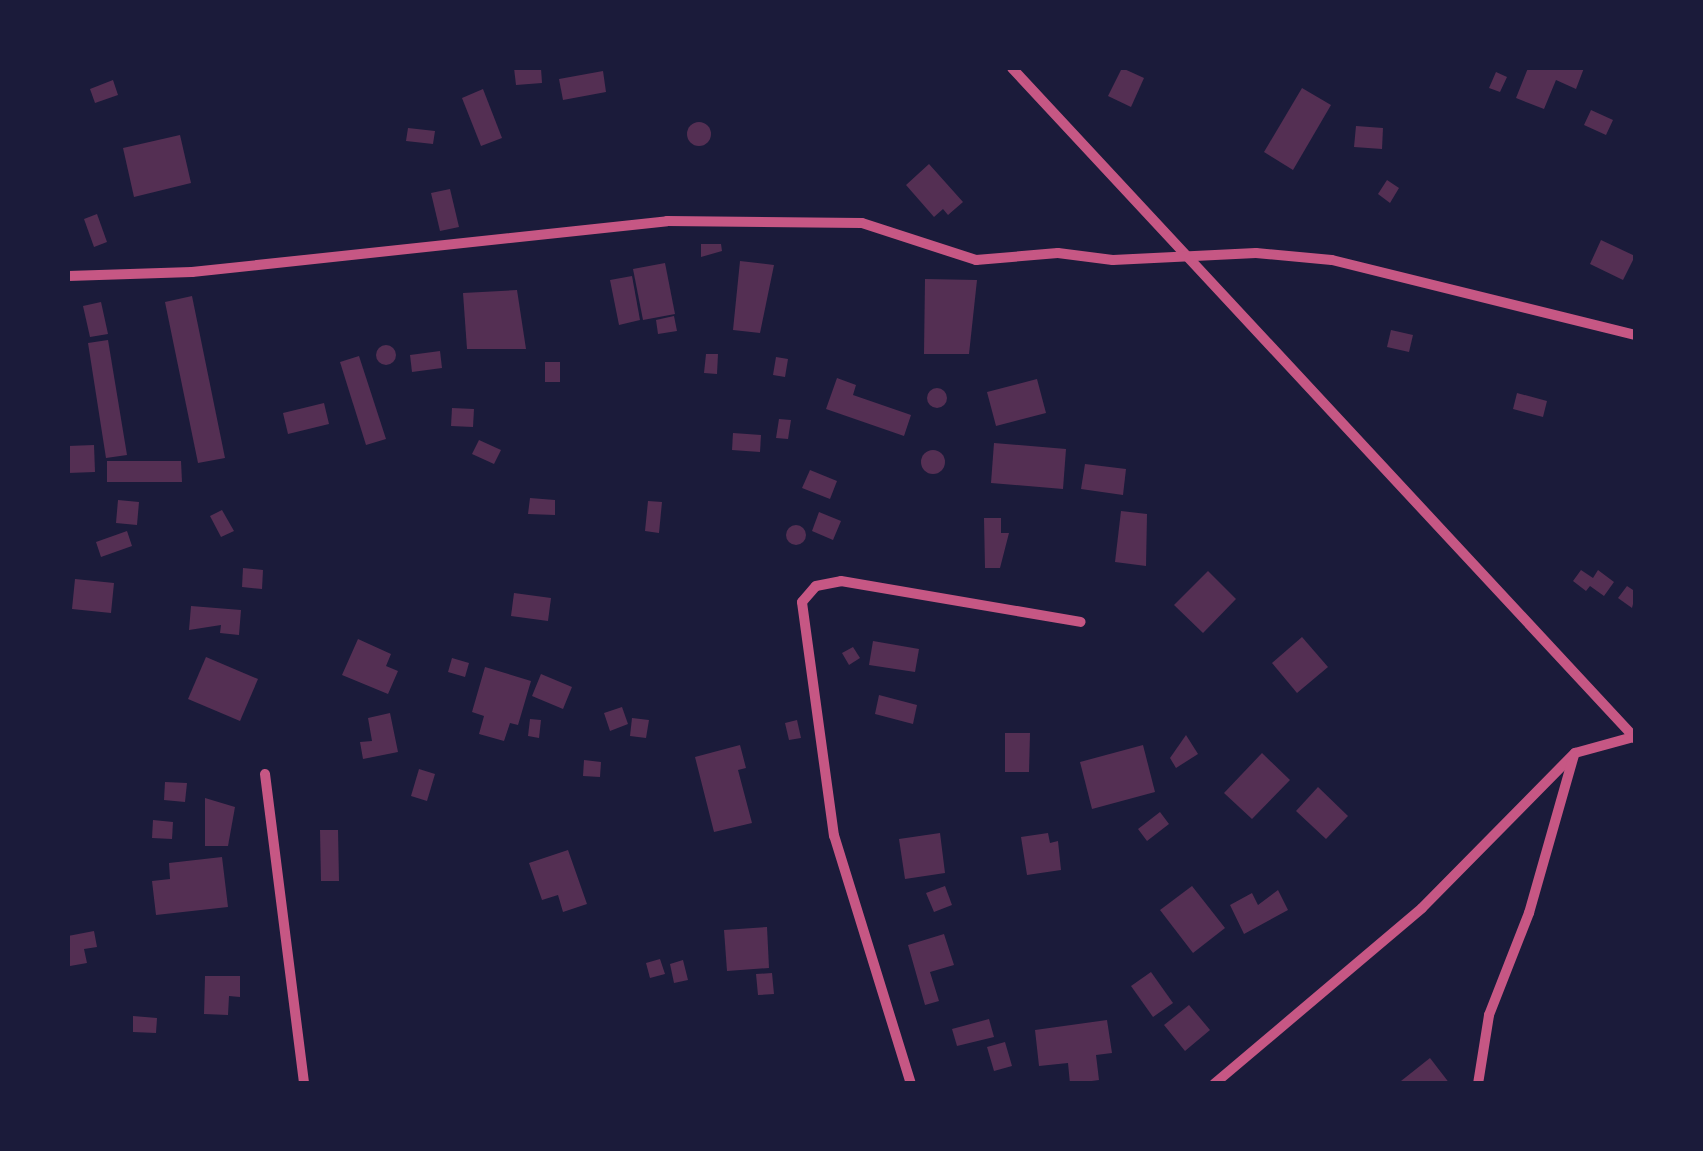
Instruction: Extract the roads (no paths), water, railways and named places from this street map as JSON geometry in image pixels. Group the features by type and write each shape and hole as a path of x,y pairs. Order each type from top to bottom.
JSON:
{"street":[{"path":"1012,68 1634,738 1575,753 1422,908 1214,1084"},
{"path":"68,276 192,272 667,221 862,223 976,260 1058,252 1148,260 1187,253 1332,260 1636,334"},
{"path":"910,1084 834,836 802,602 816,586 840,581 1082,622"},
{"path":"1478,1084 1489,1015 1529,913 1575,753"},
{"path":"265,774 304,1084"}]}
